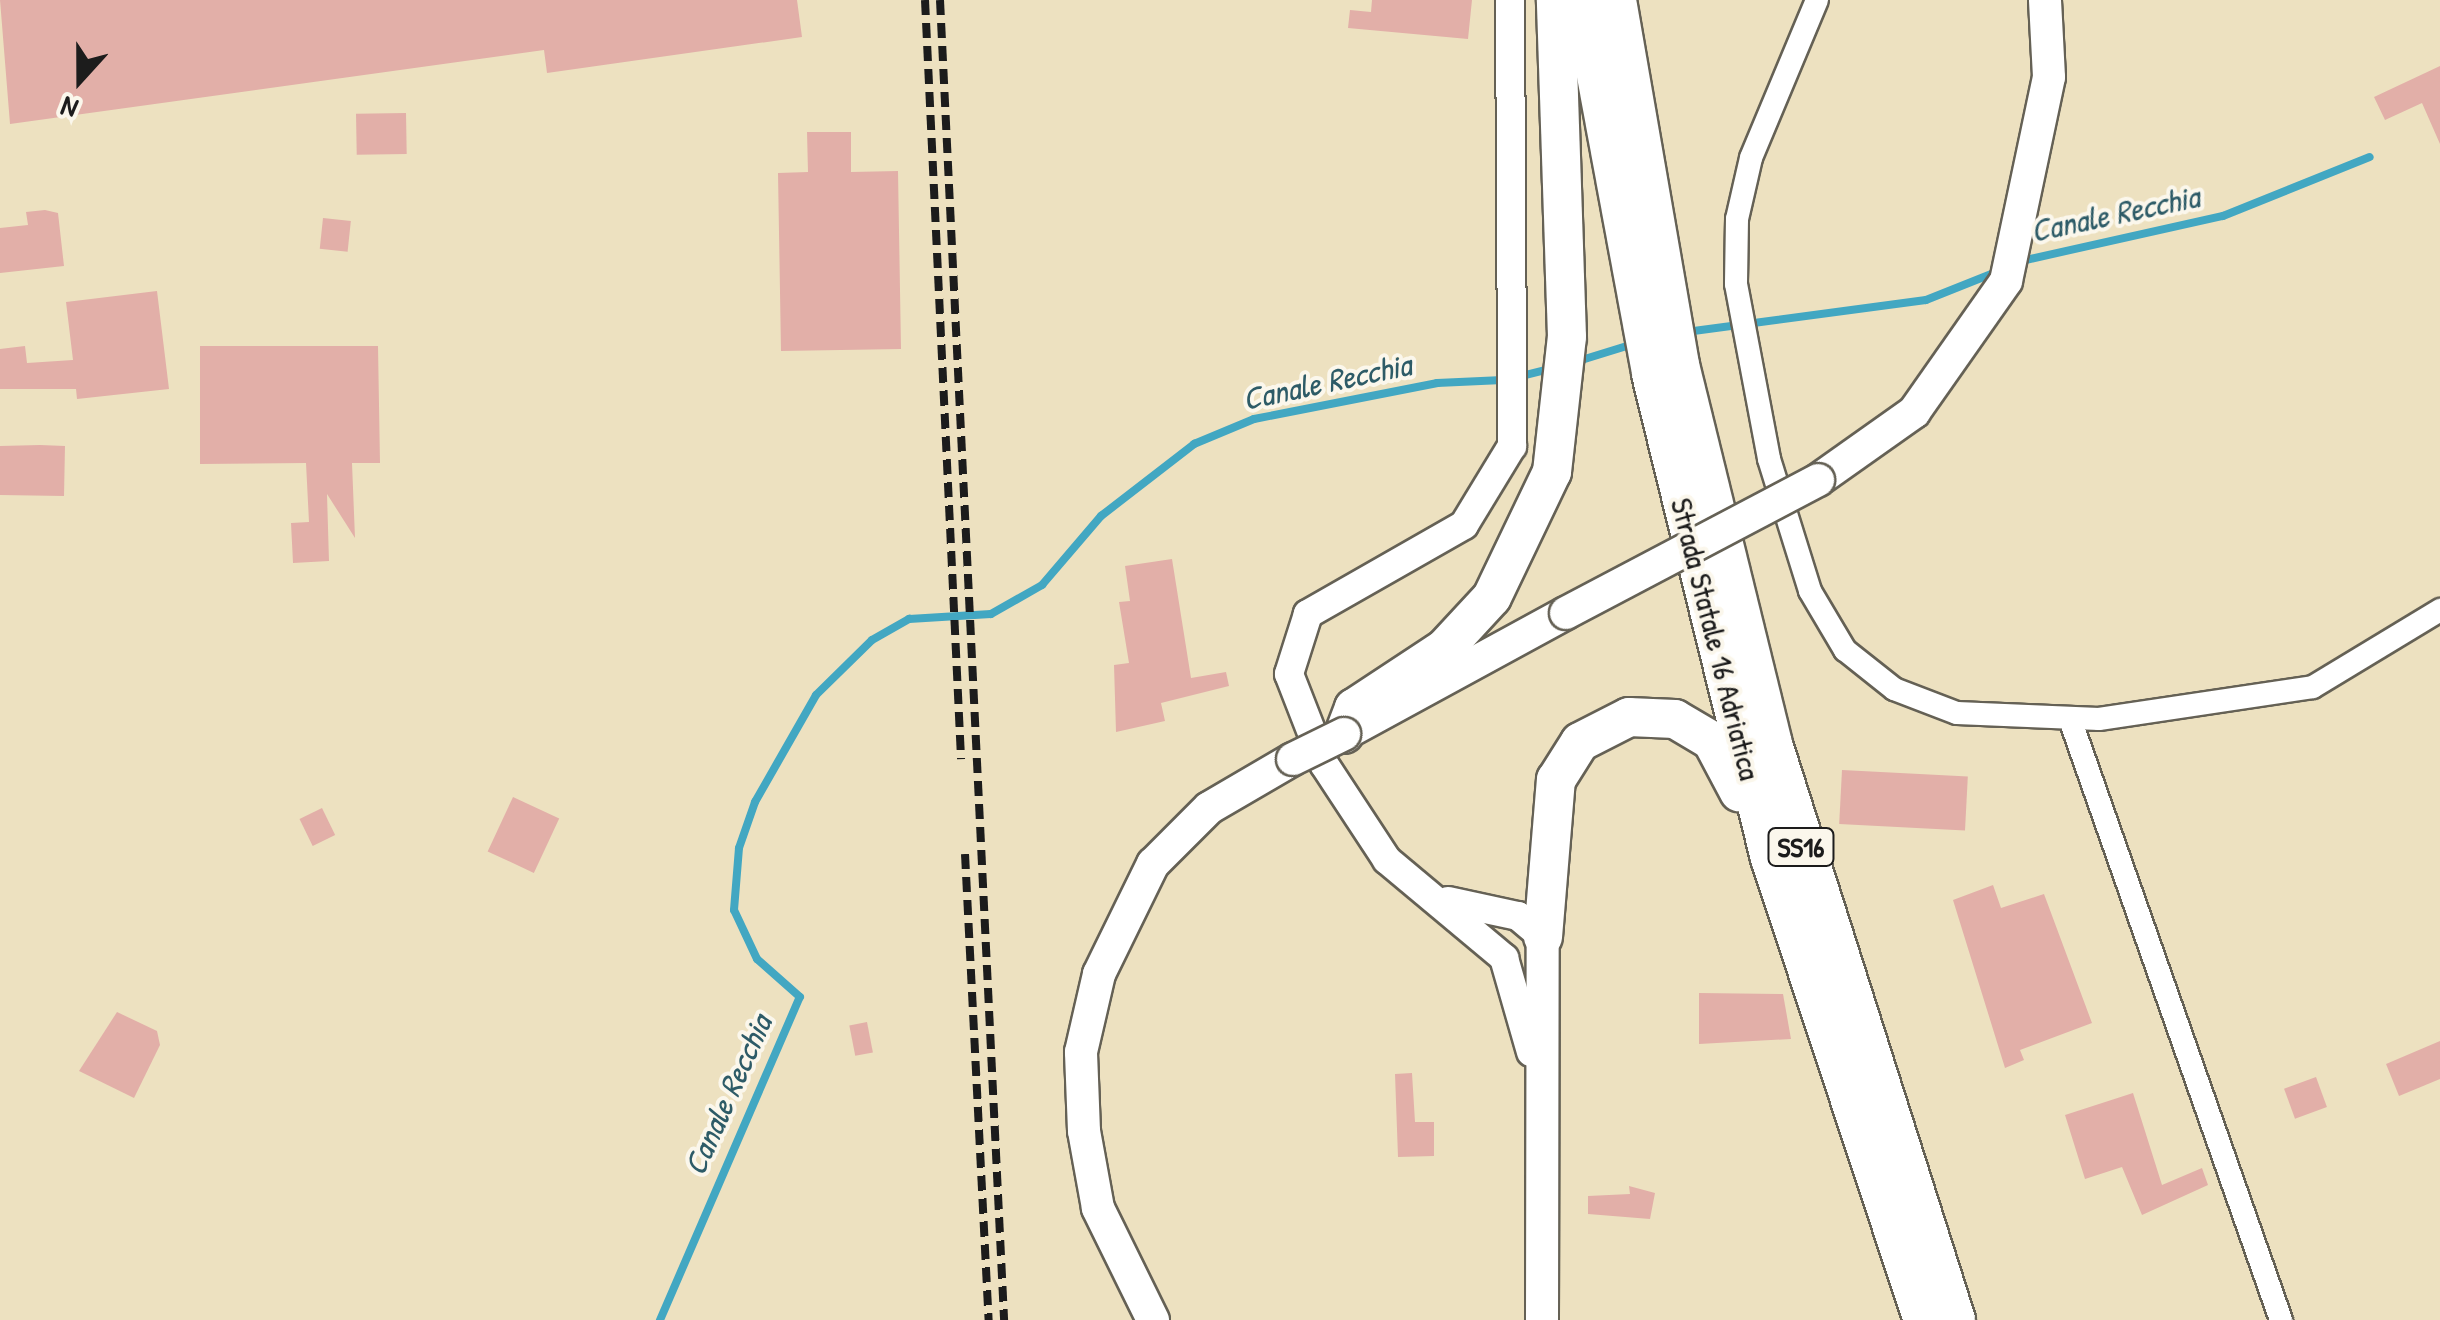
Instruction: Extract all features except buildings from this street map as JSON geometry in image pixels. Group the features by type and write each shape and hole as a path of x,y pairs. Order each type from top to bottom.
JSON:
{"highway":[{"path":"1344,734 1354,708 1446,648 1492,597 1528,536 1566,406 1556,0"},
{"name":"Strada Statale 16 Adriatica","path":"1582,0 1654,311 1770,858 1923,1320"},
{"name":"Strada Statale 16 Adriatica","path":"1617,0 1654,311"},
{"name":"Strada Statale 16 Adriatica","path":"1665,369 1802,848 1956,1320"},
{"path":"1543,936 1544,840 1556,780 1580,742 1629,717 1675,720 1712,741 1770,858"}],"main road":[{"path":"1152,1320 1098,1208 1084,1131 1081,1052 1099,974 1153,864 1209,808 1292,759 1818,480 1914,412 2006,282 2026,210 2049,77 2045,0"},
{"path":"1542,1320 1543,936"}],"street":[{"path":"1510,0 1516,410 1494,488 1464,525 1308,614 1292,642 1289,674 1324,764 1387,860 1486,934 1517,943 1543,936"},
{"path":"1817,0 1751,158 1736,219 1736,284 1750,369 1810,591 1846,650 1894,689 1958,713 2070,718 2313,687 2440,610"},
{"path":"2070,718 2280,1320"},
{"path":"1442,899 1518,916 1543,936"},
{"path":"1486,934 1525,1009 1540,1106"}],"waterway":[{"name":"Canale Recchia","path":"2021,261 2223,216 2370,157"},
{"name":"Canale Recchia","path":"1686,332 1926,300 1999,271"},
{"name":"Canale Recchia","path":"1575,362 1633,344"},
{"name":"Canale Recchia","path":"1517,377 1552,368"},
{"name":"Canale Recchia","path":"660,1320 800,997 757,959 734,910 739,848 755,802 816,695 872,640 909,619 991,614 1042,585 1101,516 1194,444 1254,419 1437,383 1503,380"}],"railway":[{"path":"925,0 961,759"},
{"path":"940,0 1004,1320"},
{"path":"965,854 989,1320"}]}
